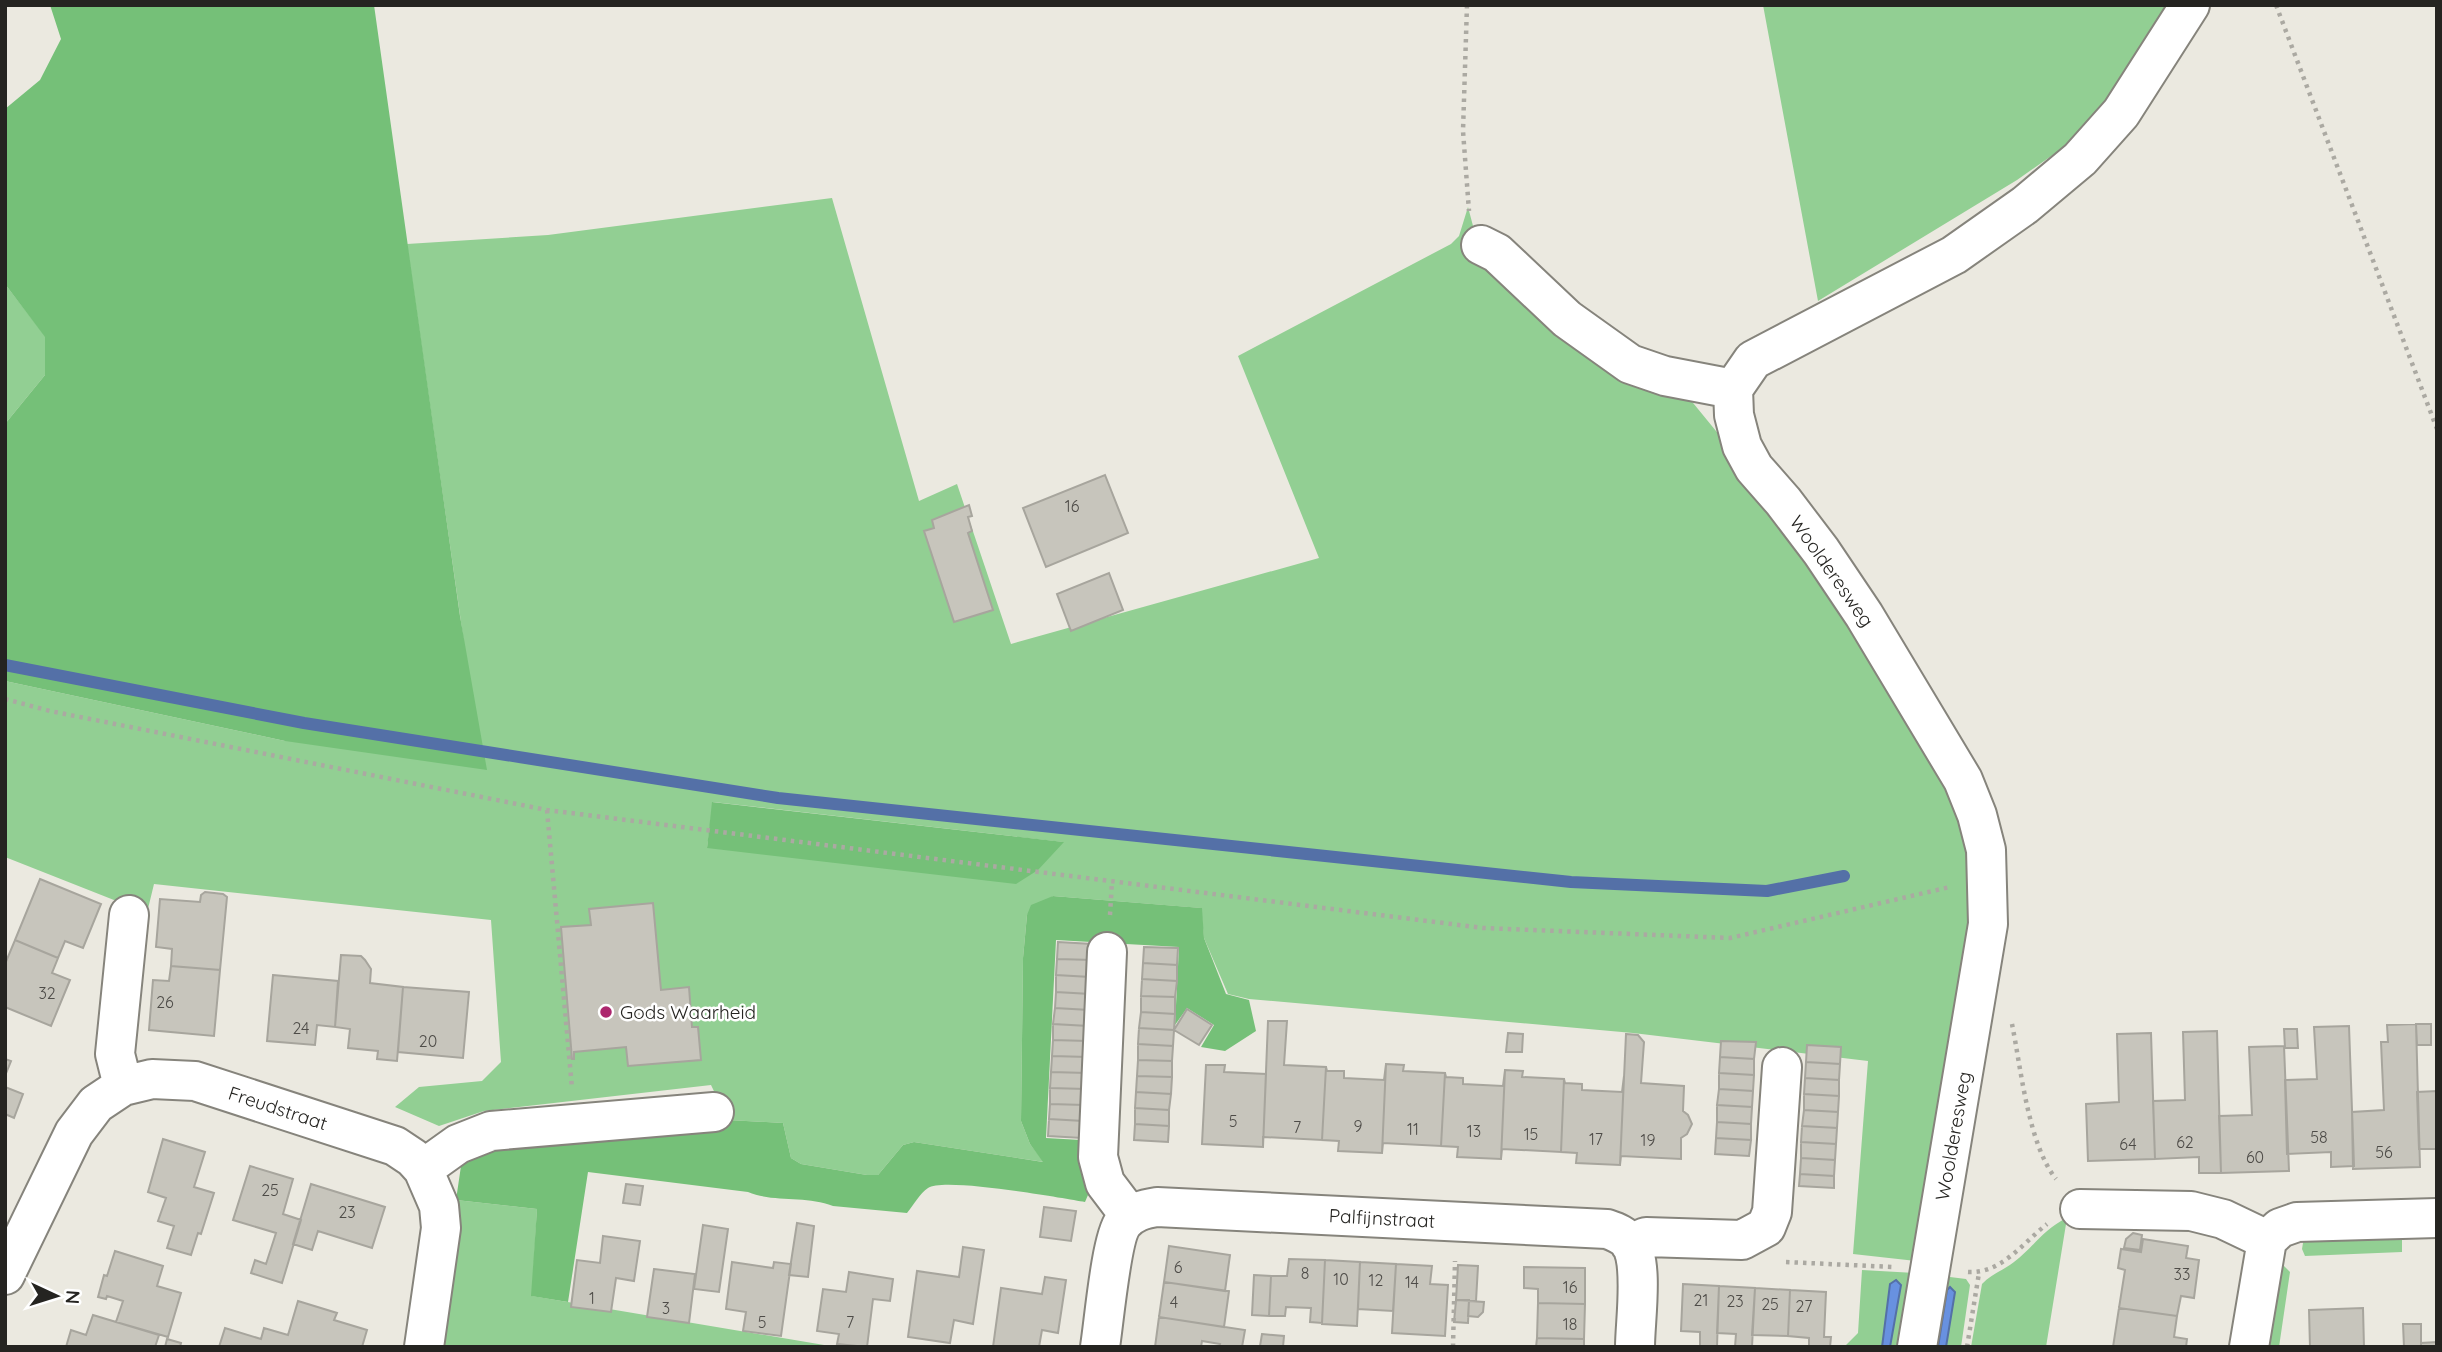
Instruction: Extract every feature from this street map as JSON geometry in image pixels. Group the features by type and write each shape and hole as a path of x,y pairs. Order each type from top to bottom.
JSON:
{"street":[{"path":"1481,245 1497,253 1567,319 1630,365 1665,376 1732,389 1753,360 1954,255 2025,205 2071,167 2121,113 2190,5"},
{"name":"Woolderesweg","path":"1732,389 1734,415 1742,446 1754,468 1821,551 1864,615 1963,780 1977,815 1986,850 1988,924 1917,1347"},
{"path":"123,1086 115,1054 129,915"},
{"path":"1100,1347 1116,1243 1121,1226 1130,1216 1105,1183 1098,1157 1107,952"},
{"path":"1634,1347 1637,1270 1635,1253 1630,1244 1646,1237 1742,1240 1766,1227 1772,1212 1782,1067"},
{"name":"Freudstraat","path":"9,1259 74,1133 96,1104 123,1086 152,1079 195,1081 396,1146 423,1169 439,1206 441,1228 424,1347"},
{"path":"423,1169 458,1144 491,1131 714,1112"},
{"name":"Palfijnstraat","path":"1130,1216 1157,1206 1607,1229 1621,1234 1630,1244"},
{"path":"2080,1209 2191,1211 2223,1219 2267,1240"},
{"path":"2249,1347 2267,1240 2280,1228 2297,1222 2437,1217"}],"path":[{"path":"1467,5 1463,131 1465,182 1471,230 1481,245"},
{"path":"2277,5 2437,429"},
{"path":"5,699 50,711 547,810 1483,928 1730,938 1944,888 1987,881"},
{"path":"547,810 576,1123"},
{"path":"1742,1240 1776,1261 1979,1273 2001,1265 2053,1219 2080,1209 2047,1169 2036,1141 2011,1019 2003,994 1993,984 1980,979"},
{"path":"1453,1347 1456,1221"},
{"path":"1967,1347 1979,1273"}],"green space":[{"path":"50,5 374,5 460,616 487,770 285,741 5,681 5,424 45,375 45,337 5,284 5,109 40,80 61,39"},
{"path":"1763,5 2173,5 2127,76 2077,138 2017,180 1818,301"},
{"path":"832,198 919,501 957,484 1011,644 1319,558 1238,356 1451,244 1459,236 1468,207 1477,241 1689,398 1802,536 1959,791 1980,905 1916,1261 1853,1254 1868,1061 1633,1033 1249,999 1228,994 1204,938 1201,908 1053,896 1027,915 1023,958 1021,1121 1030,1144 1044,1162 914,1142 903,1145 878,1175 867,1175 801,1164 791,1158 783,1123 728,1120 711,1085 484,1111 439,1126 395,1107 419,1087 482,1081 501,1062 491,920 154,884 146,917 119,902 5,857 5,681 285,741 467,664 407,244 548,235","holes":["713,802 1063,843 707,848"]},
{"path":"5,284 45,336 45,375 5,424"},
{"path":"712,802 1064,842 1038,870 1016,884 707,848"},
{"path":"1053,896 1202,908 1204,938 1226,994 1249,1000 1256,1031 1225,1051 1201,1047 1214,1025 1187,1008 1175,1025 1179,947 1056,940 1046,1138 1081,1140 1088,1195 1085,1202 1004,1189 938,1185 925,1190 907,1213 833,1206 748,1192 588,1172 568,1302 531,1296 537,1209 456,1200 461,1166 478,1150 728,1120 783,1123 791,1158 801,1164 867,1175 878,1175 903,1145 914,1142 1043,1162 1030,1144 1021,1121 1023,958 1027,915 1031,905"},
{"path":"456,1200 537,1209 532,1296 836,1347 440,1347"},
{"path":"2067,1218 2046,1347 1971,1347 1982,1284 2014,1262 2051,1227"},
{"path":"2402,1236 2402,1252 2305,1256 2302,1249 2304,1237"},
{"path":"2276,1265 2284,1266 2290,1272 2279,1347 2264,1347"},
{"path":"1862,1270 1915,1273 1903,1347 1890,1347 1901,1286 1890,1284 1882,1347 1844,1347 1858,1333"},
{"path":"1942,1276 1966,1279 1970,1285 1961,1347 1946,1347 1955,1292 1947,1290 1938,1347 1927,1347"}],"water":[{"path":"1896,1280 1901,1285 1890,1347 1882,1347 1890,1284"},
{"path":"1950,1287 1955,1292 1946,1347 1938,1347 1947,1290"}],"building":[{"path":"1105,475 1128,533 1046,567 1023,508"},
{"path":"969,505 972,516 968,517 972,531 968,533 993,610 954,622 924,531 934,528 932,520"},
{"path":"1109,573 1123,610 1071,631 1057,594"},
{"path":"40,879 101,904 83,948 65,941 58,958 15,940"},
{"path":"205,892 227,897 220,970 171,966 172,949 156,947 160,899 200,902 201,895"},
{"path":"653,903 661,990 689,987 692,1027 698,1027 701,1060 628,1066 626,1047 574,1052 572,1059 561,927 591,925 589,909"},
{"path":"15,940 58,958 52,973 70,980 51,1026 5,1007 5,964"},
{"path":"1058,942 1092,944 1092,960 1057,959"},
{"path":"1144,947 1178,948 1177,965 1143,963"},
{"path":"341,955 361,956 371,969 370,983 403,987 397,1061 377,1059 378,1051 348,1048 350,1029 335,1027"},
{"path":"1057,959 1092,960 1090,977 1056,975"},
{"path":"1143,963 1177,965 1177,981 1142,979"},
{"path":"171,966 220,970 214,1036 149,1030 153,980 169,981"},
{"path":"273,975 338,981 335,1027 317,1025 315,1045 267,1041"},
{"path":"1056,975 1090,977 1090,994 1056,992"},
{"path":"1142,979 1177,981 1175,997 1141,996"},
{"path":"403,987 469,992 463,1058 398,1052"},
{"path":"1056,992 1090,994 1089,1010 1055,1008"},
{"path":"1141,996 1175,997 1175,1014 1141,1012"},
{"path":"1055,1008 1089,1010 1088,1026 1053,1024"},
{"path":"1187,1009 1212,1025 1199,1045 1174,1030"},
{"path":"1141,1012 1175,1014 1174,1030 1139,1028"},
{"path":"1268,1021 1287,1021 1284,1065 1326,1067 1322,1140 1263,1137"},
{"path":"1053,1024 1088,1026 1087,1041 1053,1040"},
{"path":"2416,1024 2420,1167 2353,1169 2352,1112 2384,1110 2381,1042 2388,1042 2387,1025"},
{"path":"2416,1024 2431,1024 2431,1045 2417,1045"},
{"path":"2349,1026 2354,1166 2331,1167 2331,1152 2287,1154 2285,1080 2317,1079 2314,1027"},
{"path":"1139,1028 1174,1030 1173,1046 1138,1044"},
{"path":"2284,1029 2297,1029 2298,1048 2285,1048"},
{"path":"2217,1031 2221,1173 2199,1173 2199,1157 2155,1159 2153,1101 2185,1100 2183,1032"},
{"path":"1508,1033 1523,1034 1522,1052 1506,1052"},
{"path":"2151,1033 2155,1159 2088,1161 2086,1104 2119,1102 2117,1034"},
{"path":"1626,1034 1638,1035 1644,1042 1641,1083 1684,1086 1683,1111 1692,1124 1687,1134 1681,1138 1681,1159 1621,1156 1620,1165"},
{"path":"1053,1040 1087,1041 1087,1057 1052,1056"},
{"path":"1721,1041 1756,1042 1754,1059 1720,1057"},
{"path":"1138,1044 1173,1046 1172,1061 1138,1060"},
{"path":"1807,1045 1841,1047 1840,1064 1806,1062"},
{"path":"2284,1046 2289,1171 2221,1173 2219,1116 2252,1115 2249,1047"},
{"path":"1052,1056 1087,1057 1086,1073 1051,1072"},
{"path":"1720,1057 1754,1059 1754,1075 1719,1073"},
{"path":"5,1059 11,1061 5,1076"},
{"path":"1138,1060 1172,1061 1172,1077 1137,1076"},
{"path":"1806,1062 1840,1064 1839,1080 1805,1078"},
{"path":"1386,1064 1382,1153 1338,1151 1339,1141 1322,1140 1326,1067 1327,1071 1344,1071 1344,1078 1384,1080"},
{"path":"1386,1064 1404,1065 1403,1071 1445,1073 1441,1146 1383,1143 1382,1153"},
{"path":"1206,1065 1225,1065 1224,1072 1266,1074 1263,1147 1202,1144"},
{"path":"1505,1070 1501,1159 1457,1157 1458,1147 1441,1146 1445,1073 1446,1077 1463,1078 1463,1084 1503,1086"},
{"path":"1505,1070 1523,1071 1522,1077 1564,1079 1561,1152 1502,1149 1501,1159"},
{"path":"1051,1072 1086,1073 1085,1089 1050,1088"},
{"path":"1719,1073 1754,1075 1753,1091 1719,1089"},
{"path":"1137,1076 1172,1077 1171,1094 1136,1092"},
{"path":"1624,1076 1620,1165 1576,1163 1577,1153 1561,1152 1564,1079 1565,1083 1582,1084 1582,1090 1622,1092"},
{"path":"1805,1078 1839,1080 1839,1096 1804,1094"},
{"path":"5,1087 23,1094 14,1118 5,1114"},
{"path":"1050,1088 1085,1089 1084,1105 1050,1104"},
{"path":"1719,1089 1753,1091 1752,1107 1717,1105"},
{"path":"2437,1091 2437,1149 2419,1149 2417,1092"},
{"path":"1136,1092 1171,1094 1169,1110 1135,1108"},
{"path":"1804,1094 1839,1096 1838,1112 1804,1110"},
{"path":"1050,1104 1084,1105 1083,1121 1049,1119"},
{"path":"1717,1105 1752,1107 1751,1124 1717,1122"},
{"path":"1135,1108 1169,1110 1169,1126 1135,1124"},
{"path":"1804,1110 1838,1112 1837,1128 1802,1126"},
{"path":"1049,1119 1083,1121 1082,1138 1048,1136"},
{"path":"1717,1122 1751,1124 1751,1140 1716,1138"},
{"path":"1135,1124 1169,1126 1168,1142 1134,1140"},
{"path":"1802,1126 1837,1128 1836,1144 1801,1142"},
{"path":"1716,1138 1751,1140 1749,1156 1715,1154"},
{"path":"163,1139 205,1152 194,1187 214,1193 191,1255 167,1248 174,1226 158,1221 166,1198 148,1192"},
{"path":"1801,1142 1836,1144 1835,1160 1801,1158"},
{"path":"1801,1158 1835,1160 1834,1176 1800,1174"},
{"path":"250,1166 293,1179 283,1214 301,1220 282,1283 251,1273 255,1260 266,1264 276,1233 233,1220"},
{"path":"1800,1174 1834,1176 1834,1188 1799,1186"},
{"path":"311,1184 385,1207 372,1248 318,1231 312,1250 293,1244"},
{"path":"626,1184 643,1186 640,1205 623,1203"},
{"path":"1044,1207 1076,1211 1071,1241 1040,1237"},
{"path":"797,1223 814,1226 808,1277 789,1275"},
{"path":"703,1225 728,1229 719,1292 694,1289"},
{"path":"2133,1233 2142,1235 2140,1250 2124,1248 2126,1239"},
{"path":"603,1236 640,1241 634,1281 616,1278 611,1312 571,1307 577,1260 600,1263"},
{"path":"2143,1239 2188,1246 2186,1258 2199,1260 2194,1298 2181,1296 2177,1316 2119,1308 2125,1270 2118,1268 2121,1249 2141,1252"},
{"path":"1169,1246 1230,1255 1225,1291 1164,1282"},
{"path":"963,1247 984,1250 973,1324 954,1320 950,1343 908,1337 917,1271 959,1277"},
{"path":"115,1251 163,1266 157,1286 181,1293 168,1337 116,1322 123,1301 107,1296 106,1299 98,1297"},
{"path":"1289,1259 1325,1260 1322,1323 1310,1322 1311,1308 1286,1307 1285,1316 1269,1316 1271,1276 1287,1276"},
{"path":"1325,1260 1360,1262 1357,1326 1322,1324"},
{"path":"732,1262 773,1268 774,1262 791,1264 781,1336 743,1331 746,1312 726,1309"},
{"path":"1360,1262 1396,1264 1393,1311 1358,1309"},
{"path":"1396,1264 1432,1266 1430,1284 1448,1285 1445,1336 1392,1333"},
{"path":"1458,1265 1478,1266 1476,1301 1456,1300"},
{"path":"1524,1267 1585,1268 1585,1304 1538,1303 1538,1289 1524,1288"},
{"path":"654,1269 695,1274 689,1323 647,1317"},
{"path":"849,1272 893,1279 890,1301 873,1299 867,1347 837,1344 839,1334 817,1331 823,1289 846,1292"},
{"path":"1254,1275 1271,1276 1269,1316 1252,1315"},
{"path":"1045,1277 1066,1280 1058,1333 1042,1330 1039,1347 993,1347 1001,1288 1042,1294"},
{"path":"1164,1282 1229,1291 1224,1327 1159,1317"},
{"path":"1683,1284 1719,1286 1717,1347 1700,1347 1700,1332 1681,1331"},
{"path":"1719,1286 1755,1288 1752,1347 1735,1347 1736,1334 1717,1333"},
{"path":"1755,1288 1790,1290 1788,1336 1752,1335"},
{"path":"1790,1290 1826,1292 1824,1337 1831,1337 1830,1347 1809,1347 1809,1338 1788,1336"},
{"path":"1456,1300 1469,1300 1468,1323 1454,1322"},
{"path":"298,1301 337,1313 334,1320 367,1330 362,1347 219,1347 225,1328 261,1339 264,1328 288,1335"},
{"path":"1469,1301 1484,1302 1483,1312 1478,1317 1468,1316"},
{"path":"1538,1303 1585,1304 1584,1339 1537,1338"},
{"path":"2119,1308 2177,1316 2174,1337 2187,1339 2186,1347 2113,1347"},
{"path":"2363,1308 2364,1347 2310,1347 2309,1310"},
{"path":"93,1315 159,1335 155,1347 66,1347 71,1330 86,1335"},
{"path":"1159,1317 1245,1330 1242,1347 1219,1347 1220,1344 1202,1341 1201,1347 1155,1347"},
{"path":"2403,1324 2421,1324 2421,1347 2404,1347"},
{"path":"1262,1334 1284,1336 1283,1347 1260,1346"},
{"path":"1537,1338 1584,1339 1584,1347 1536,1347"},
{"path":"167,1339 181,1343 180,1347 165,1347"},
{"path":"2437,1342 2437,1347 2421,1347 2421,1343"}],"waterway":[{"path":"5,665 304,723 778,798 1571,882 1767,891 1844,876"}],"place":[{"name":"Gods Waarheid","path":"606,1012"}]}
